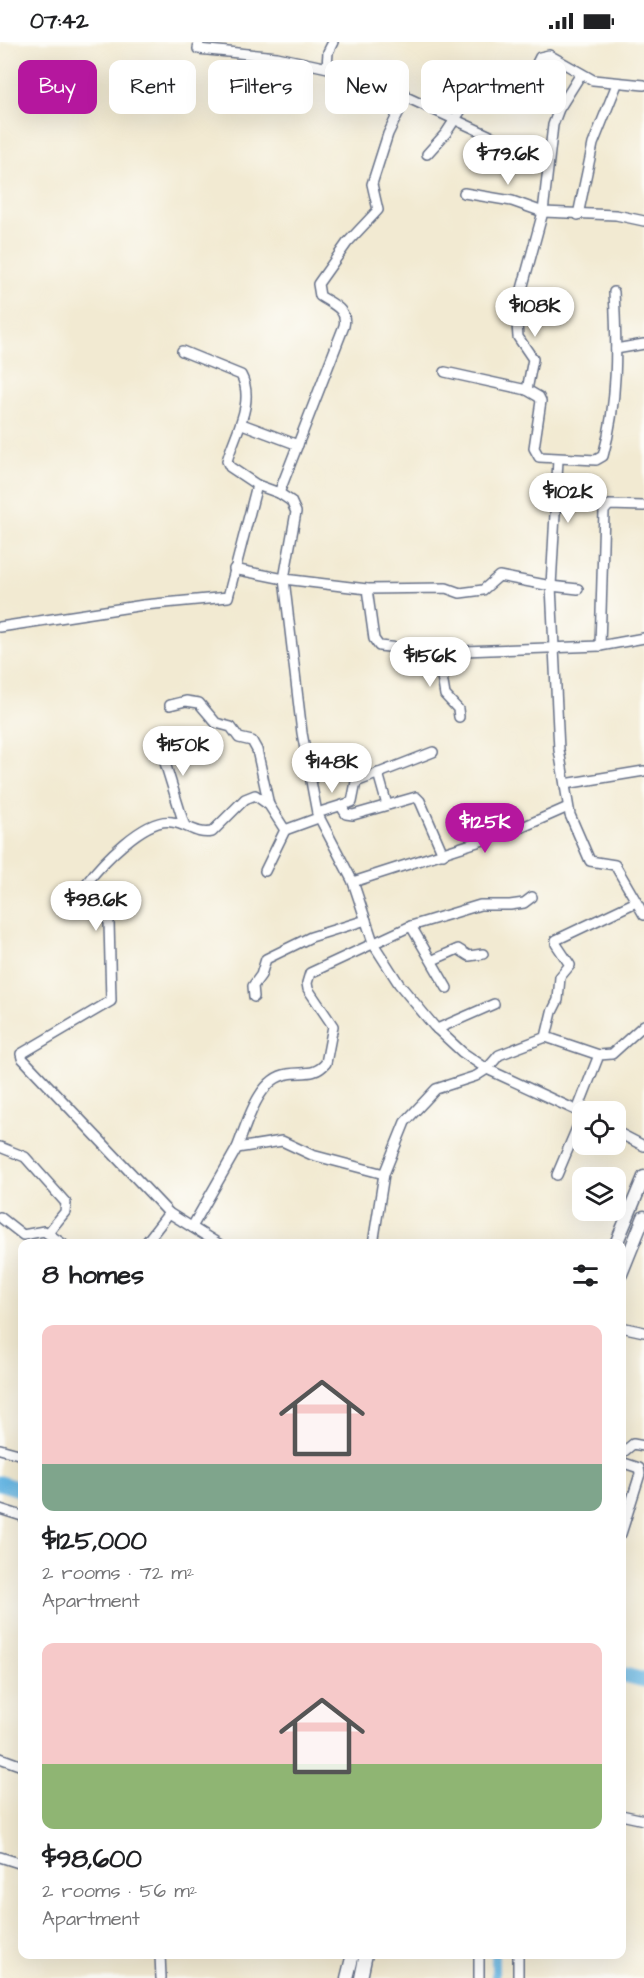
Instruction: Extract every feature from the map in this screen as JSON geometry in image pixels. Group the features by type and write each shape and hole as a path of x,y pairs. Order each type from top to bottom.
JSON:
{"main road":[{"path":"618,1239 643,1182"},
{"path":"626,1262 644,1217"},
{"path":"347,1978 352,1959"},
{"path":"361,1978 365,1959"}],"street":[{"path":"199,42 198,49 277,57 325,67"},
{"path":"327,60 328,52 333,42"},
{"path":"427,154 456,119 484,75 489,71 525,81 530,77 540,57 546,55 581,74 617,84 644,85"},
{"path":"526,390 534,359 518,337 516,310 543,212 553,125 559,109 581,74"},
{"path":"578,215 593,144 617,84"},
{"path":"409,99 510,145"},
{"path":"279,493 345,319 340,309 320,296 318,284 347,243 378,210 371,186 388,134 398,114"},
{"path":"465,193 512,201 543,212 616,215 644,221"},
{"path":"445,372 526,390 539,397 541,401 536,453 541,458 596,460 603,456 613,404 616,349 614,292"},
{"path":"616,349 644,344"},
{"path":"182,351 240,374 246,386 242,423 228,458 228,465 257,485 279,493 291,501 296,512 284,579 302,733 317,815 353,882 374,945 399,984 437,1029 487,1069 572,1109"},
{"path":"242,423 298,446"},
{"path":"558,460 551,586 559,750 568,807 591,861 615,865 644,915"},
{"path":"0,627 144,605 228,597 232,589 234,569 257,485"},
{"path":"600,646 604,511 609,505 644,506"},
{"path":"234,569 284,579 367,589 446,588 460,593 483,590 500,576 578,589"},
{"path":"367,589 377,644 438,652 600,646 644,638"},
{"path":"438,652 445,695 458,709 459,717"},
{"path":"170,705 186,700 199,704 216,723 231,727 239,738 252,741 257,750 269,805 285,830"},
{"path":"157,737 184,824"},
{"path":"265,870 285,830 354,800 356,782 433,752"},
{"path":"565,784 644,771"},
{"path":"378,773 387,805"},
{"path":"211,1239 168,1213 21,1058 21,1054 111,1001 109,922 86,892 88,880 138,832 166,821 184,824 199,833 210,833 248,798 257,796 269,805"},
{"path":"341,806 346,814 351,816 410,797 418,799 444,854"},
{"path":"353,882 518,829 568,807"},
{"path":"192,1227 237,1148 263,1091 270,1082 289,1073 314,1073 326,1063 333,1026 308,988 310,974 411,926 480,905 524,903 532,897"},
{"path":"546,1037 552,1012 558,1000 560,977 570,965 556,944 556,940 636,902"},
{"path":"254,997 252,986 261,975 266,959 311,937 366,920"},
{"path":"411,926 433,960 447,988"},
{"path":"433,960 458,949 469,956 483,954"},
{"path":"437,1029 494,1004"},
{"path":"374,1239 384,1174 404,1123 435,1090 487,1069 499,1055 546,1037 599,1055 612,1054 644,1025"},
{"path":"584,1101 599,1055"},
{"path":"557,1175 572,1135"},
{"path":"626,1137 644,1146"},
{"path":"237,1148 282,1141 312,1155 384,1174"},
{"path":"0,1147 25,1158 66,1203 64,1212 48,1233"},
{"path":"149,1239 168,1213"},
{"path":"0,1217 22,1235 41,1231 56,1239"},
{"path":"626,1328 644,1332"},
{"path":"626,1447 633,1444 644,1446"},
{"path":"0,1449 18,1454"},
{"path":"626,1464 639,1468 640,1474 626,1518"},
{"path":"0,1509 18,1515"},
{"path":"0,1758 18,1765"},
{"path":"626,1816 644,1820"},
{"path":"0,1857 18,1863"},
{"path":"160,1959 161,1978"},
{"path":"479,1959 479,1978"},
{"path":"518,1959 518,1978"}],"waterway":[{"path":"0,1483 18,1489"},
{"path":"626,1675 644,1680"},
{"path":"495,1959 495,1978"}]}
